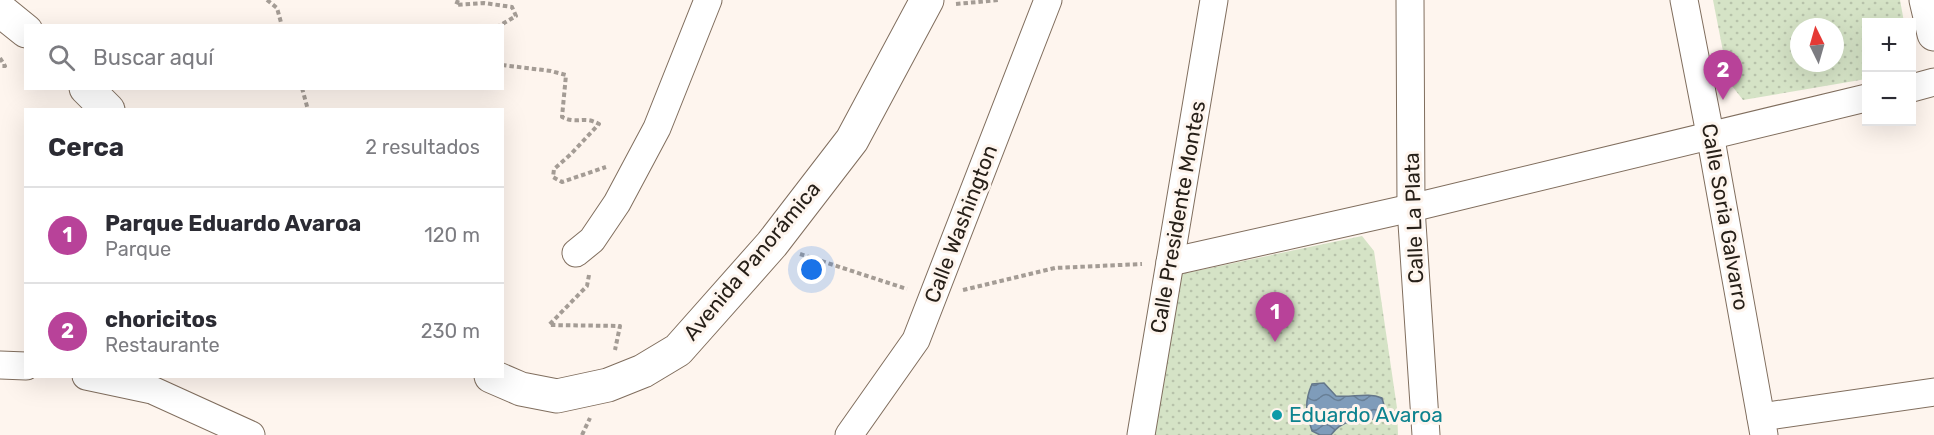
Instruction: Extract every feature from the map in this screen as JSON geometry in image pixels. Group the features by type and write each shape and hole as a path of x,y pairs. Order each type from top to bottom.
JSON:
{"main road":[{"path":"1926,0 1934,34"},
{"name":"Avenida Panorámica","path":"495,378 520,389 557,396 608,385 643,371 678,350 772,244 852,141 925,4"},
{"path":"0,10 24,29"},
{"path":"88,90 106,108"}],"street":[{"path":"579,250 592,240 616,203 657,128 708,0"},
{"name":"Calle Washington","path":"849,435 916,340 1048,0"},
{"name":"Calle Presidente Montes","path":"1141,435 1214,0"},
{"name":"Calle La Plata","path":"1410,0 1411,208 1426,435"},
{"name":"Calle Soria Galvarro","path":"1684,0 1763,426"},
{"path":"1916,87 1934,82"},
{"path":"1170,262 1411,208 1862,99"},
{"path":"0,365 24,366"},
{"path":"95,378 152,390 251,435"},
{"path":"1763,426 1934,392"}],"path":[{"path":"267,0 277,8 281,24"},
{"path":"458,0 456,5 484,3 512,7 516,16 502,24"},
{"path":"925,4 999,0"},
{"path":"0,58 5,66 0,66"},
{"path":"504,65 566,75 562,117 571,122 590,119 599,124 554,169 553,177 562,182 611,165 628,164 631,176"},
{"path":"303,90 307,108"},
{"path":"579,250 594,256 587,285 549,325 620,326 608,385"}],"green space":[{"path":"1713,0 1900,0 1903,18 1862,18 1862,80 1743,100 1729,82"},
{"path":"1362,236 1374,251 1397,408 1398,435 1150,435 1172,276"}],"water":[{"path":"1324,383 1336,396 1371,395 1382,398 1386,412 1378,419 1352,421 1340,426 1331,435 1320,435 1312,431 1307,413 1307,402 1312,384"}],"place":[{"name":"choricitos","path":"1723,100"},
{"name":"Parque Eduardo Avaroa","path":"1275,342"},
{"name":"Eduardo Avaroa","path":"1277,415"}]}
